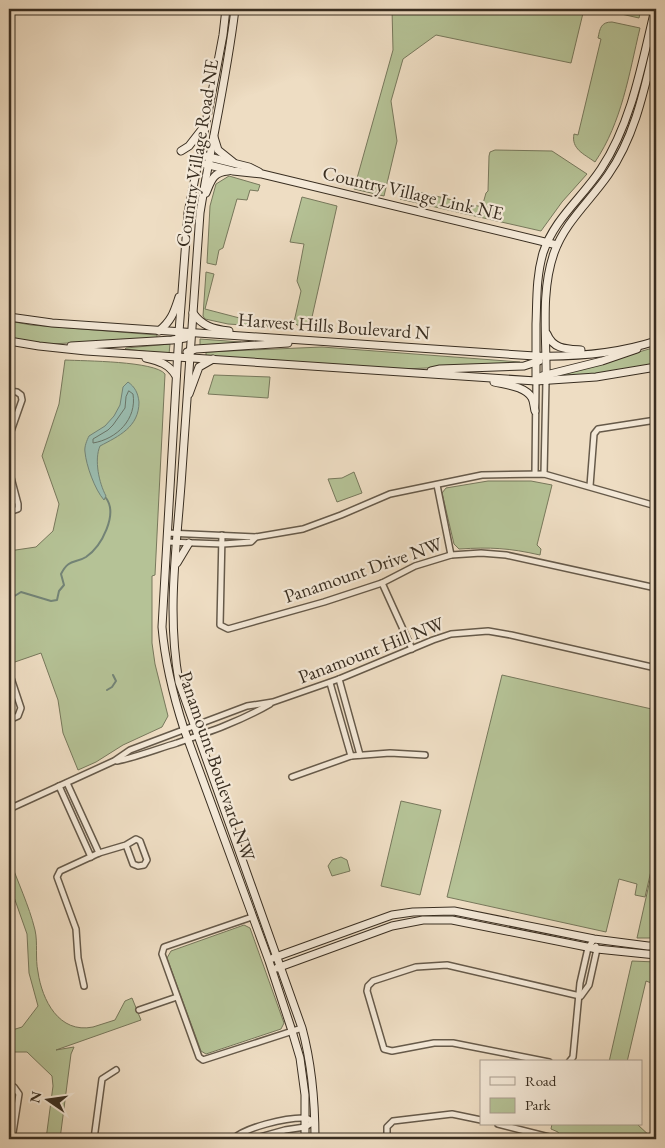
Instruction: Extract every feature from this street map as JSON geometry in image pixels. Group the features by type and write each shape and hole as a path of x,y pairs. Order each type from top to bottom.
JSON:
{"street":[{"name":"Country Village Road NE","path":"179,336 188,213 223,35 226,9"},
{"name":"Country Village Road NE","path":"191,333 200,213 208,161 224,88 235,9"},
{"path":"535,473 537,281 539,268 548,242 570,207 601,169 618,138 633,97 654,9"},
{"path":"544,474 545,356 549,270 557,245 568,225 609,174 626,143 643,98 656,40"},
{"path":"181,151 189,146 205,126"},
{"path":"200,213 211,180 215,175 234,167 218,150 214,136"},
{"name":"Country Village Link NE","path":"198,158 234,167 249,167 262,174 557,245"},
{"path":"159,330 167,324 172,316 183,287"},
{"path":"192,313 199,322 208,327 258,337"},
{"name":"Harvest Hills Boulevard N","path":"9,317 52,323 159,330 179,336 191,333 258,337 536,359 545,356 646,345 656,341"},
{"path":"546,332 552,344 558,347 604,351"},
{"name":"Panamount Boulevard NW","path":"191,333 176,542 172,626 174,656 179,682 197,736 302,1028 312,1076 315,1139"},
{"path":"49,347 179,336"},
{"name":"Panamount Boulevard NW","path":"179,336 163,598 162,627 165,655 172,690 184,729 272,970 300,1058 305,1095 305,1139"},
{"path":"9,341 49,347 178,357 189,354 196,349 316,341"},
{"path":"189,354 214,359 536,381 602,361 646,345"},
{"path":"131,354 165,364 177,376"},
{"path":"186,404 199,367 214,359"},
{"path":"424,373 440,369 524,366 536,359"},
{"path":"546,378 596,377 656,367"},
{"path":"479,378 522,390 532,398 535,411"},
{"path":"9,391 17,392 21,395 22,400 9,437"},
{"path":"590,486 594,434 598,429 656,420"},
{"path":"9,470 18,509 9,512"},
{"path":"167,533 256,537 303,529 390,494 482,475 544,474 656,506"},
{"path":"437,485 451,555"},
{"name":"Panamount Drive NW","path":"222,536 220,625 228,629 324,602 382,583 415,566 451,555 481,553 506,555 656,588"},
{"path":"167,542 222,544 250,542 256,537"},
{"path":"175,568 180,555 189,543"},
{"path":"382,583 412,649"},
{"name":"Panamount Hill NW","path":"9,808 114,761 130,750 247,706 272,702 339,680 451,634 488,632 512,635 656,668"},
{"path":"9,672 22,708 18,716 9,720"},
{"path":"339,680 360,755"},
{"path":"330,683 351,756"},
{"name":"Panamount Hill NW","path":"114,761 133,758 197,736 248,716 272,702"},
{"path":"292,777 351,756 390,753 425,755"},
{"path":"67,783 95,855"},
{"path":"59,786 95,855"},
{"path":"84,986 78,958 76,929 57,877 60,871 95,855 126,845 136,839 140,841 147,860 144,864 138,866 133,864 126,845"},
{"path":"230,855 239,851"},
{"path":"268,960 392,916 413,912 454,911 594,939 656,946"},
{"path":"262,914 164,947 162,954 177,997 199,1057 203,1060 302,1028"},
{"path":"272,970 392,926 423,920 452,920 597,950 656,955"},
{"path":"571,1060 573,1057 580,983 588,948 594,939"},
{"path":"580,996 589,985 597,950 594,939"},
{"path":"539,1060 453,1043 434,1043 392,1051 384,1049 368,986 373,981 396,972 416,967 446,965 580,996"},
{"path":"140,1010 177,997"},
{"path":"94,1139 102,1079 116,1070"},
{"path":"9,1087 14,1087 18,1094 12,1139"},
{"path":"387,1139 387,1127 393,1121 452,1114 480,1120"},
{"path":"233,1139 237,1135 283,1120 305,1118 314,1122"},
{"path":"253,1139 285,1130 306,1127 314,1122"},
{"path":"506,1126 552,1139"}],"green space":[{"path":"392,9 584,9 571,63 436,35 403,59 391,101 397,141 384,196 354,189 393,50"},
{"path":"599,9 641,9 639,18"},
{"path":"612,22 640,28 624,97 612,131 595,162 576,147 574,144 574,134 578,135 601,39 598,38 600,29 603,24"},
{"path":"495,150 552,151 587,174 562,202 541,231 400,199 402,188 482,207 488,191 489,156 490,152"},
{"path":"229,176 260,185 258,191 250,190 247,200 237,199 223,248 219,250 216,265 207,263 210,206 216,184"},
{"path":"302,197 337,206 310,326 297,325 294,322 301,291 297,281 304,244 290,242"},
{"path":"206,272 214,274 205,309 274,327 228,324 205,319 203,316"},
{"path":"9,321 31,325 157,335 157,338 51,344 9,338"},
{"path":"200,339 241,342 241,343 200,346"},
{"path":"170,344 169,354 125,349 126,348"},
{"path":"322,347 520,362 520,364 403,369 206,356 206,352"},
{"path":"656,347 656,364 634,370 560,378 560,375"},
{"path":"65,360 134,364 148,366 165,374 155,575 152,576 152,643 155,664 168,716 162,727 123,745 96,762 78,770 63,733 58,700 41,653 12,663 9,656 9,551 36,547 53,531 59,504 42,456 59,404"},
{"path":"214,375 270,377 268,398 208,394"},
{"path":"354,472 362,493 337,502 328,479 342,478"},
{"path":"488,481 531,481 552,485 537,545 541,549 540,555 500,549 459,549 454,544 442,493 446,488"},
{"path":"502,675 656,710 656,849 645,897 635,895 637,884 619,879 606,932 447,897"},
{"path":"401,801 441,810 420,895 381,886"},
{"path":"656,853 656,938 637,938"},
{"path":"9,857 30,911 35,930 40,983 48,1004 54,1013 71,1025 81,1028 93,1027 115,1020 125,1001 132,998 141,1020 56,1050 74,1047 71,1054 60,1139 46,1139 53,1086 52,1076 27,1052 9,1052 9,1031 22,1027 38,1006 29,973 27,934 9,883"},
{"path":"341,857 347,860 350,871 332,876 328,866 332,860"},
{"path":"244,925 250,928 284,1023 281,1029 206,1054 201,1051 167,958 171,951"},
{"path":"632,961 656,962 656,987 654,984 646,981 627,1060 609,1060"},
{"path":"552,1126 639,1126 653,1139 561,1139 558,1132 551,1129"}],"water":[{"path":"128,382 137,393 138,411 136,418 127,430 100,446 97,465 101,485 106,496 104,500 94,484 89,470 85,446 89,436 105,426 114,416 120,405 123,387"}],"waterway":[{"path":"9,594 13,597 21,592 51,601 57,600 59,591 64,585 61,574 64,569 70,563 86,557 103,538 110,512 106,498"},
{"path":"107,690 116,681 113,675"}]}
